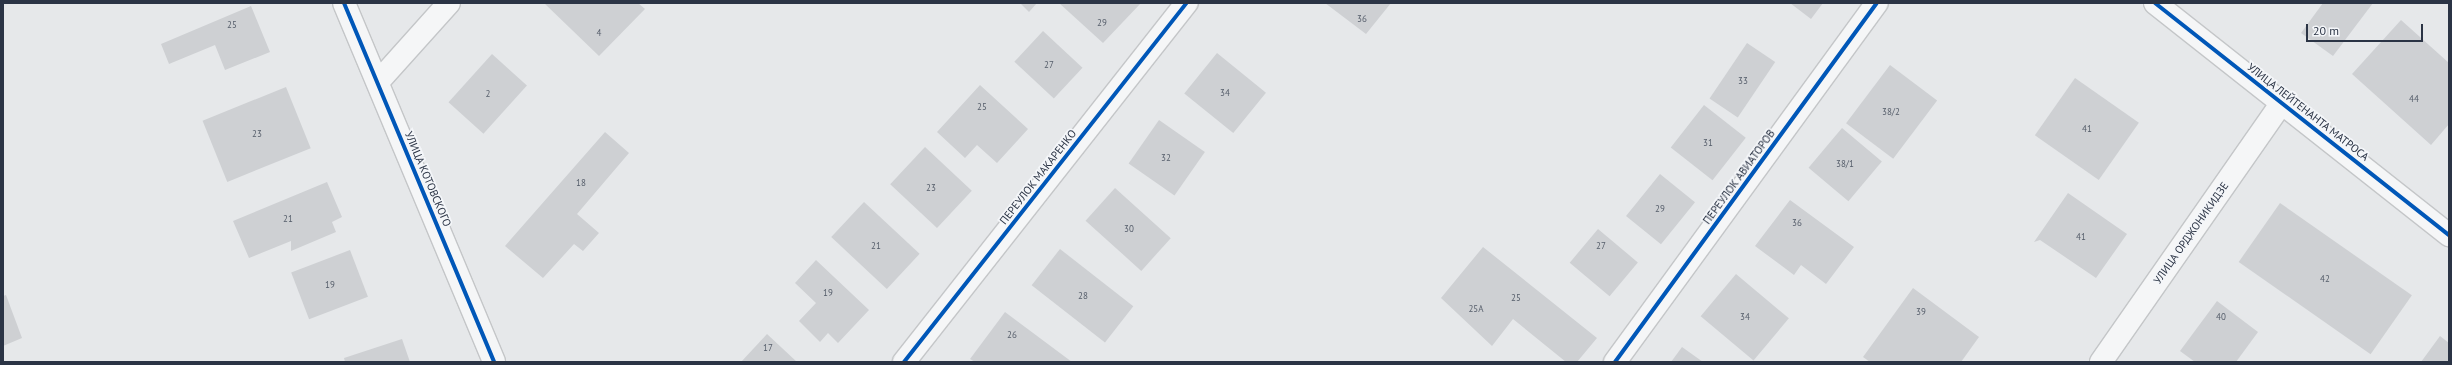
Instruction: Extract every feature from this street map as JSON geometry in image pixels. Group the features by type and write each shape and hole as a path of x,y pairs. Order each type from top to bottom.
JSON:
{"street":[{"name":"УЛИЦА КОТОВСКОГО","path":"344,3 494,362"},
{"path":"378,82 449,3"},
{"name":"ПЕРЕУЛОК МАКАРЕНКО","path":"904,362 1187,3"},
{"name":"ПЕРЕУЛОК АВИАТОРОВ","path":"1615,362 1877,3"},
{"name":"УЛИЦА ЛЕЙТЕНАНТА МАТРОСА","path":"2155,3 2449,235"},
{"name":"УЛИЦА ОРДЖОНИКИДЗЕ","path":"2100,362 2282,103"}],"building":[{"path":"544,3 638,3 645,9 599,56"},
{"path":"1020,3 1037,3 1029,12"},
{"path":"1059,3 1141,3 1103,43"},
{"path":"1325,3 1391,3 1366,34"},
{"path":"1790,3 1823,3 1811,19"},
{"path":"2323,3 2373,3 2333,56 2301,33"},
{"path":"251,6 270,52 225,70 215,45 169,64 161,44"},
{"path":"2401,20 2449,63 2449,124 2431,145 2352,74"},
{"path":"1043,31 1082,68 1054,99 1014,62"},
{"path":"1747,43 1775,62 1738,118 1710,99"},
{"path":"1217,53 1266,93 1233,133 1184,93"},
{"path":"492,54 527,85 483,134 449,102"},
{"path":"1890,65 1937,101 1893,159 1846,123"},
{"path":"2075,78 2139,123 2099,180 2035,135"},
{"path":"980,85 1028,129 997,163 977,145 965,158 937,132"},
{"path":"286,87 311,148 227,182 203,121"},
{"path":"1704,105 1746,138 1713,180 1671,148"},
{"path":"1159,120 1205,152 1174,196 1129,163"},
{"path":"1842,128 1882,161 1848,201 1809,168"},
{"path":"605,132 629,153 577,214 599,233 583,251 574,244 543,278 505,246"},
{"path":"925,147 972,191 937,228 890,184"},
{"path":"1660,174 1695,202 1661,244 1626,216"},
{"path":"327,182 342,217 332,222 336,232 291,251 291,241 249,258 233,221"},
{"path":"1115,188 1171,238 1141,271 1086,221"},
{"path":"2068,193 2127,234 2096,278 2040,240 2034,242"},
{"path":"1790,200 1854,247 1826,284 1801,265 1794,275 1755,246"},
{"path":"864,202 920,254 887,289 831,237"},
{"path":"2280,203 2412,295 2371,354 2239,262"},
{"path":"1598,229 1638,262 1610,296 1570,263"},
{"path":"1483,247 1597,338 1577,362 1566,362 1513,319 1492,346 1441,298"},
{"path":"1060,249 1133,306 1105,343 1032,285"},
{"path":"350,250 368,297 309,319 291,273"},
{"path":"816,260 869,310 838,343 828,333 820,342 799,321 816,303 795,283"},
{"path":"1736,274 1789,318 1754,360 1701,316"},
{"path":"1913,288 1979,337 1961,362 1870,362 1863,357"},
{"path":"6,295 22,338 3,346 3,296"},
{"path":"2217,301 2258,332 2236,362 2195,362 2180,351"},
{"path":"1005,312 1072,362 975,362 970,359"},
{"path":"767,334 797,362 741,362"},
{"path":"2440,336 2449,343 2449,362 2421,362"},
{"path":"402,339 410,362 345,362 344,358"},
{"path":"1682,347 1703,362 1671,362"}],"cycle path":[{"path":"344,3 494,362"},
{"path":"904,362 1187,3"},
{"path":"1615,362 1877,3"},
{"path":"2155,3 2449,235"}]}
